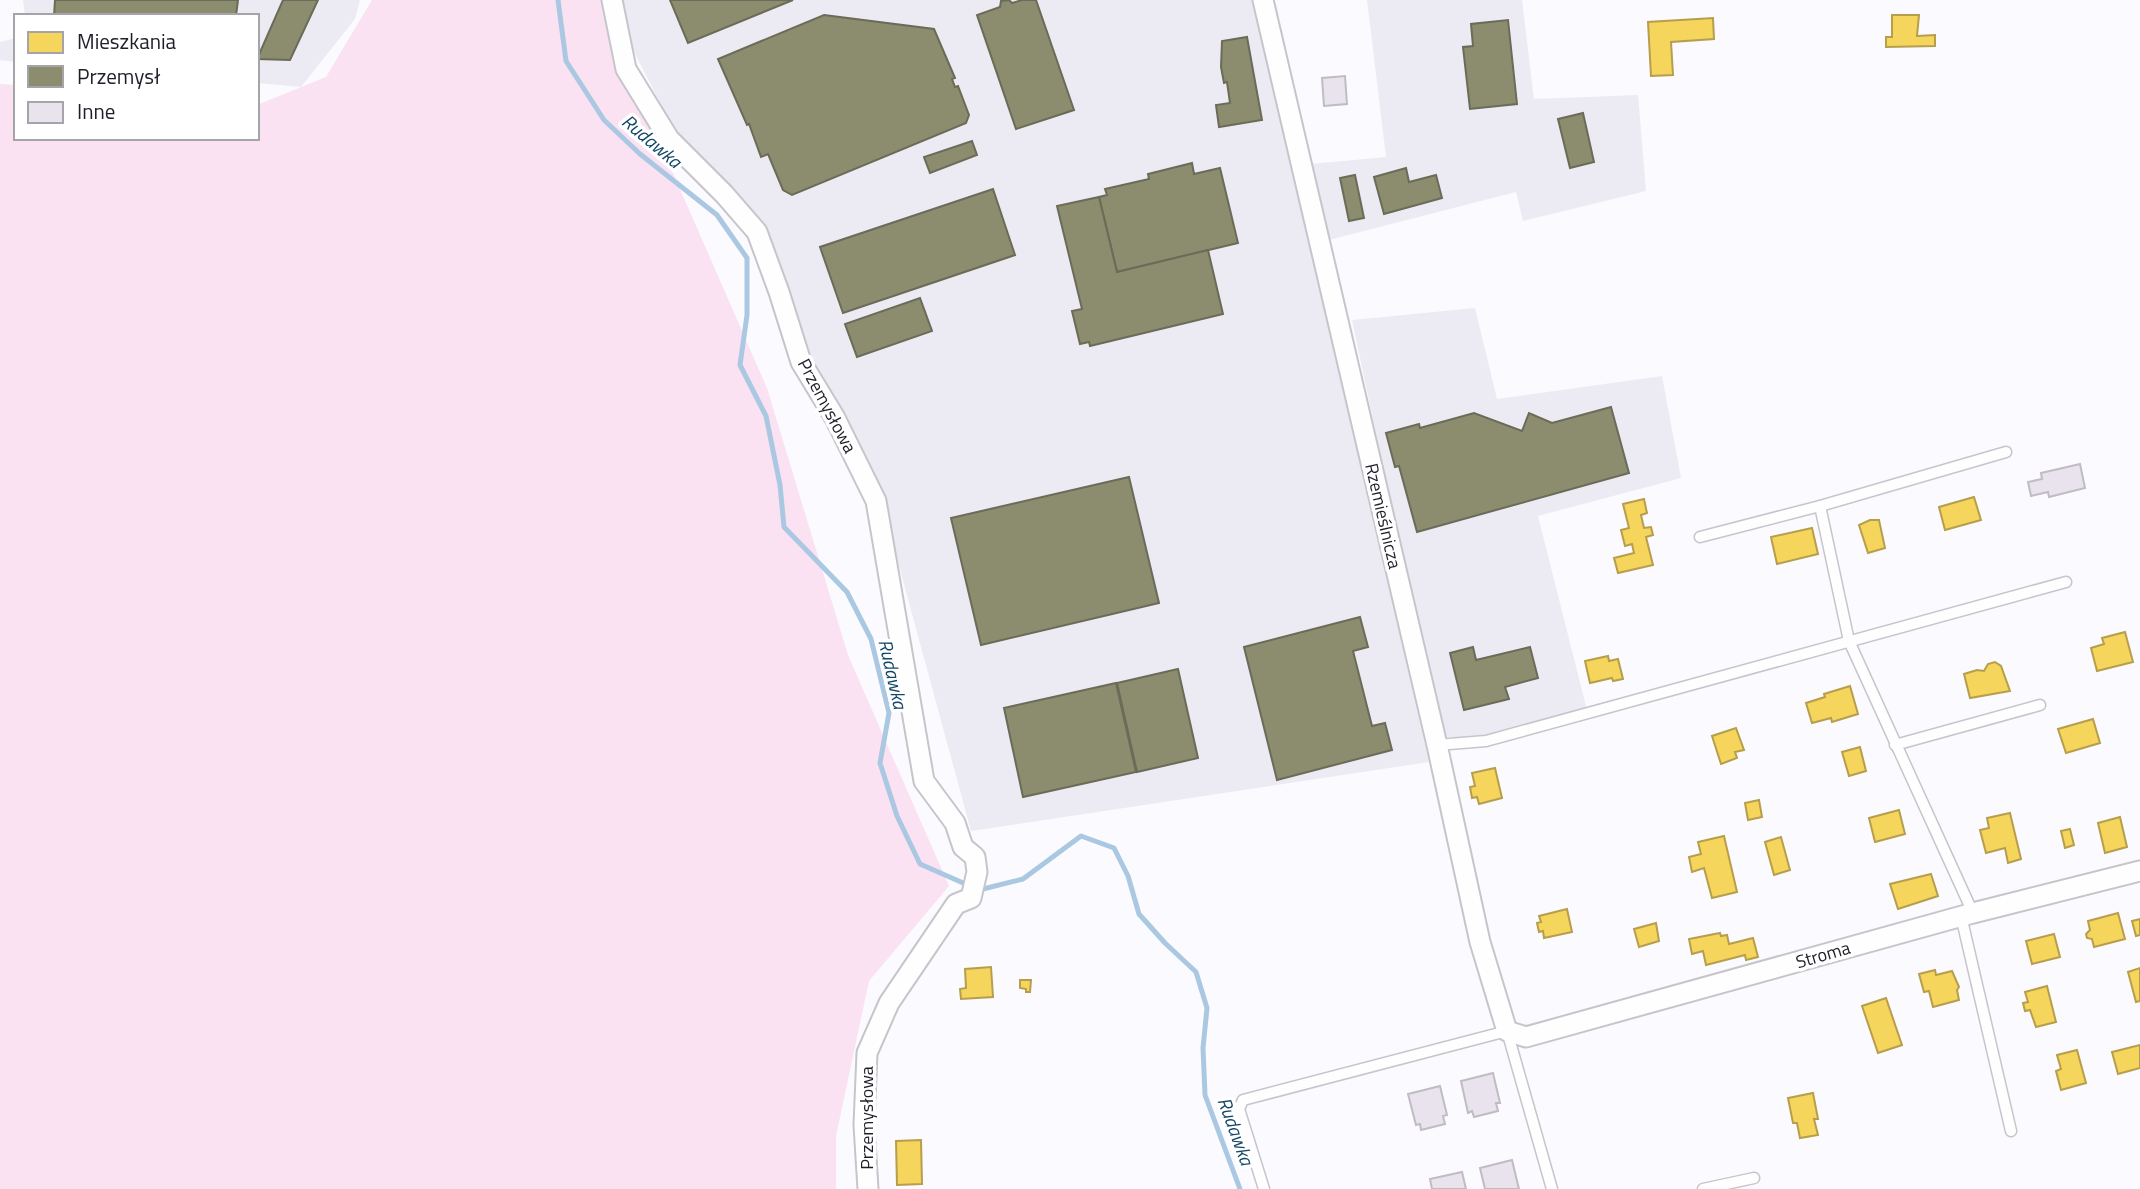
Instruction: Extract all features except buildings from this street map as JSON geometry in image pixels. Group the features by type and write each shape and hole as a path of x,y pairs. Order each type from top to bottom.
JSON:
{"street":[{"name":"Przemysłowa","path":"612,0 626,69 669,139 757,232 801,362 835,418 876,501 924,781 956,823 964,862 963,901"},
{"name":"Rzemieślnicza","path":"1263,0 1437,745 1480,942 1507,1031"},
{"name":"Przemysłowa","path":"868,1189 864,1125 867,1053 889,1003 963,901 977,872 975,856 962,847"},
{"name":"Stroma","path":"1507,1031 1526,1037 1967,915 2140,871"}],"lane":[{"path":"1700,537 1820,506 2006,452"},
{"path":"1820,506 1849,641 1967,915 2011,1131"},
{"path":"1437,745 1486,741 2066,582"},
{"path":"1895,744 2040,705"},
{"path":"1264,1189 1239,1109 1243,1100 1507,1031 1552,1189"},
{"path":"1703,1189 1754,1178"}],"shaded area":[{"path":"23,0 360,0 355,19 301,87 259,83 259,14 25,14"},
{"path":"372,0 607,0 666,157 767,388 848,655 949,886 869,981 836,1136 836,1189 0,1189 0,84 14,85 14,140 259,140 259,104 326,77"},
{"path":"622,0 1254,0 1429,762 971,831 880,496 806,354 766,226 675,132 629,42"},
{"path":"1367,0 1522,0 1534,99 1638,95 1646,191 1523,221 1516,192 1325,241 1311,164 1386,157"},
{"path":"14,38 14,62 0,60 0,42"},
{"path":"1475,308 1497,399 1662,376 1681,478 1538,516 1587,710 1486,737 1440,737 1352,320"}],"waterway":[{"name":"Rudawka","path":"558,0 566,61 604,120 640,154 717,215 747,258 747,315 740,365 766,416 780,485 784,527 847,592 871,639 889,713 880,763 897,816 920,864 970,886"},
{"name":"Rudawka","path":"979,890 1023,879 1081,836 1114,848 1128,876 1139,914 1196,972 1207,1008 1203,1048 1205,1095 1240,1189"}]}
